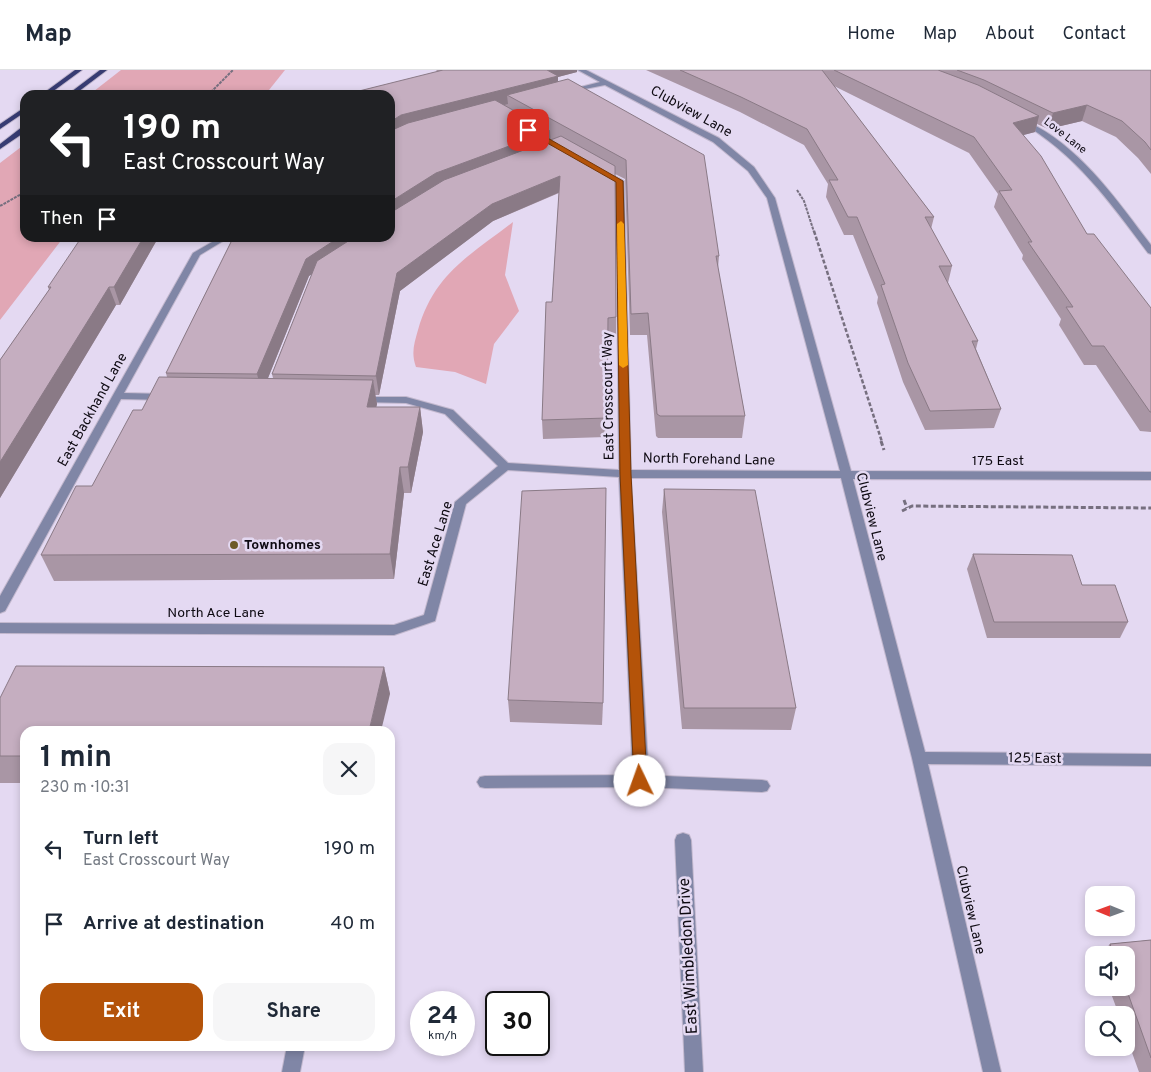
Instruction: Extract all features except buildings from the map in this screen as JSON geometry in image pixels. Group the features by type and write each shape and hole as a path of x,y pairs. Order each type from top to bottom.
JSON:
{"main road":[{"path":"51,90 79,70"},
{"path":"77,90 104,70"},
{"path":"0,127 20,113"},
{"path":"0,147 20,132"}],"street":[{"name":"Clubview Lane","path":"581,70 716,140 751,169 771,198 918,758 992,1072"},
{"path":"558,94 605,83"},
{"name":"Love Lane","path":"1012,115 1038,128 1084,165 1151,251"},
{"name":"East Crosscourt Way","path":"594,167 620,181 625,474 640,781"},
{"name":"East Backhand Lane","path":"0,608 197,253 217,242"},
{"path":"117,396 177,397"},
{"path":"346,399 406,400 450,412 505,466"},
{"name":"North Forehand Lane","path":"505,466 625,474 845,476"},
{"name":"East Ace Lane","path":"430,618 462,502 505,466"},
{"name":"175 East","path":"845,476 1151,476"},
{"name":"North Ace Lane","path":"0,628 394,630 430,618"},
{"name":"125 East","path":"918,758 1151,760"},
{"path":"485,782 640,781 762,786"},
{"name":"East Wimbledon Drive","path":"683,840 694,1072"},
{"path":"291,1072 295,1051"}],"path":[{"path":"213,90 233,70"},
{"path":"0,206 20,195"},
{"path":"902,511 912,506 1151,508"}],"shaded area":[{"path":"121,70 285,70 269,90 95,90"},
{"path":"20,148 20,242 60,242 0,320 0,163"},
{"path":"513,222 505,275 519,311 494,344 486,384 455,372 416,367 413,353 415,340 433,294 443,280 468,256"}],"slow traffic":[{"path":"621,224 623,365"}],"place":[{"name":"Townhomes","path":"234,545"}],"route":[{"path":"528,130 620,181 625,474 640,781"}]}
